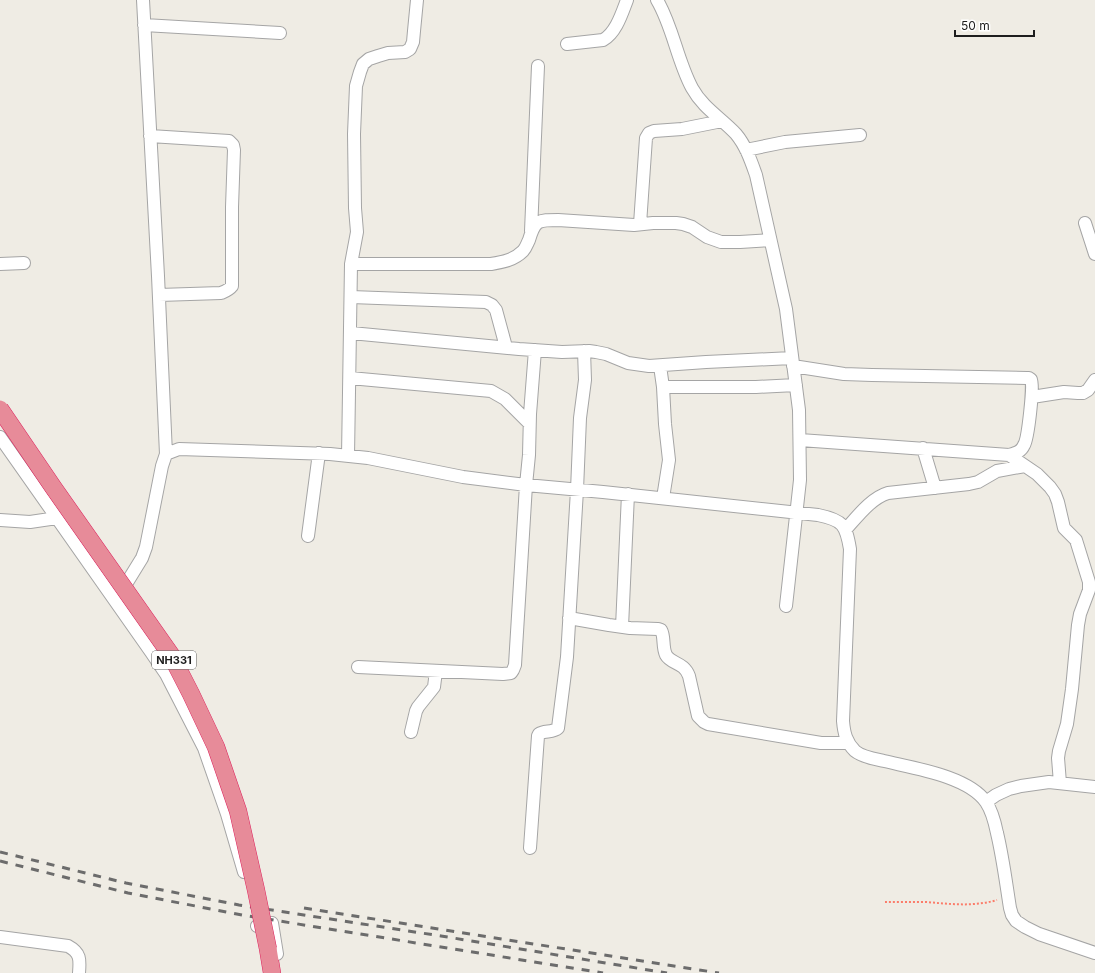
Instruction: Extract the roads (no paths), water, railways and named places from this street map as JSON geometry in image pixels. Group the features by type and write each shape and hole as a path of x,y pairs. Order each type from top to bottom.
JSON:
{"highway":[{"name":"NH331","path":"0,409 171,655 191,694 216,747 238,812 256,890 272,973"}],"street":[{"path":"126,584 142,558 146,547 162,466 166,454 143,0"},
{"path":"348,456 351,264 357,232 355,208 354,134 356,86 360,72 364,64 369,59 388,53 406,52 410,49 413,42 416,0"},
{"path":"567,44 603,40 608,37 613,32 628,0"},
{"path":"657,0 668,22 681,63 692,88 705,106 735,134 746,150 756,175 786,309 799,410 800,440 800,480 786,606"},
{"path":"144,25 280,32"},
{"path":"531,233 538,66"},
{"path":"640,224 646,138 649,133 654,131 682,129 722,122"},
{"path":"746,150 785,142 860,135"},
{"path":"150,136 229,141 233,145 234,150 232,286 230,289 221,293 159,295"},
{"path":"351,264 491,264 511,260 527,246 531,233 536,224 541,221 548,220 640,224 683,224 692,227 707,237 721,242 770,240"},
{"path":"1085,223 1095,254"},
{"path":"0,264 24,263"},
{"path":"350,297 486,302 492,305 496,310 506,347"},
{"path":"351,333 535,350 596,352 638,366 660,366 706,362 793,362 844,374 1029,378 1032,381 1032,397 1026,441 1021,450 1014,454 1009,455 800,440"},
{"path":"358,667 503,674 511,673 513,670 515,665 529,456 529,423 535,350"},
{"path":"530,848 538,736 542,732 555,731 558,728 567,657 580,418 584,380 584,351"},
{"path":"660,366 669,460 663,498"},
{"path":"350,378 491,391 504,399 529,423"},
{"path":"1032,397 1064,392 1083,393 1086,392 1095,380"},
{"path":"663,386 756,387 796,385"},
{"path":"0,403 52,479 176,653 196,691 221,745 244,810 265,901 252,903"},
{"path":"0,437 166,674 204,748 227,814 250,891 265,973"},
{"path":"923,448 935,488"},
{"path":"166,454 179,449 190,449 348,456 368,458 463,477 526,485 628,494 818,515 831,517 838,520 846,529 850,549 843,721 844,733 848,743 856,752 868,757 939,774 959,781 980,794 990,809 995,822 1001,846 1010,908 1016,921 1039,934 1095,954"},
{"path":"308,536 319,454"},
{"path":"1009,455 1044,481 1055,494 1064,528 1076,540 1089,586 1088,594 1080,614 1067,724 1059,751 1058,758 1060,783"},
{"path":"846,529 872,501 882,494 974,483 997,471 1024,466"},
{"path":"622,627 628,494"},
{"path":"0,520 30,522 57,518"},
{"path":"569,618 622,627 661,630 666,655 669,659 688,672 697,712 700,720 704,722 714,726 821,743 848,743"},
{"path":"411,732 418,707 434,687 436,671"},
{"path":"986,802 996,794 1009,789 1049,782 1095,787"},
{"path":"256,926 272,923 280,973"},
{"path":"0,937 68,946 75,950 80,958 79,973"}],"railway":[{"path":"0,852 126,883 239,905 667,973"},
{"path":"0,861 128,893 242,915 603,973"},
{"path":"304,908 719,973"}]}
